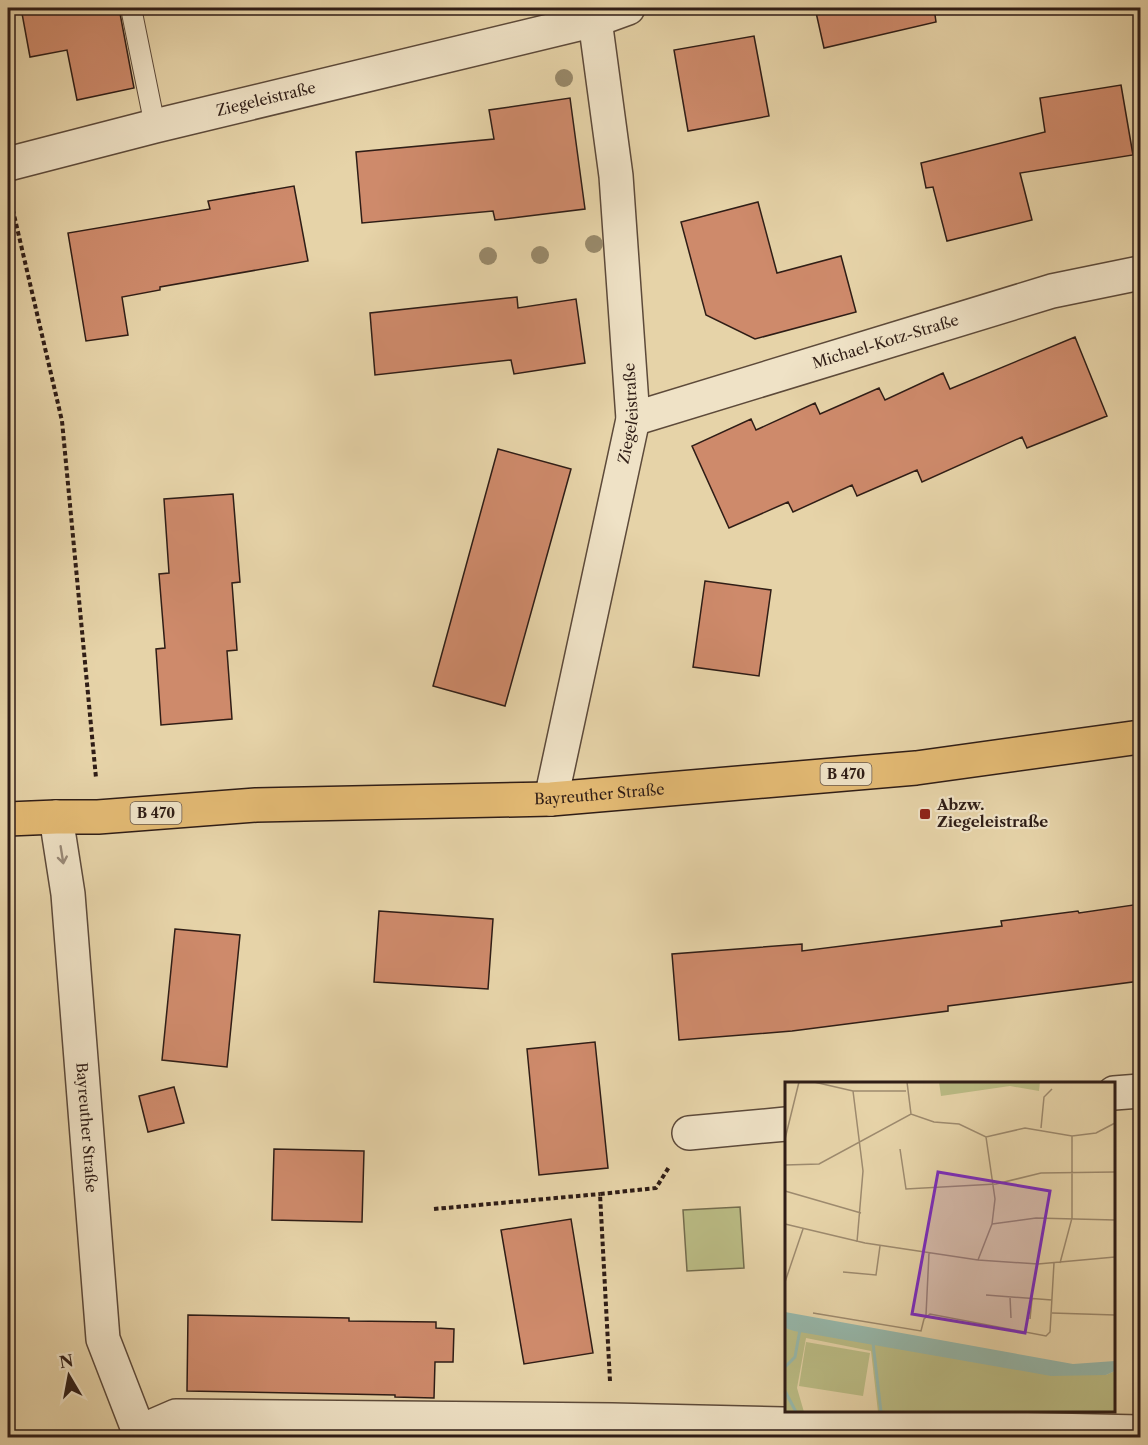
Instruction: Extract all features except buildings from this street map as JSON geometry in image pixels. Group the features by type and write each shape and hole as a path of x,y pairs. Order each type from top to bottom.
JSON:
{"main road":[{"name":"Bayreuther Straße","path":"8,819 98,817 256,805 551,799 916,768 1140,737"}],"street":[{"path":"592,14 628,8"},
{"name":"Ziegeleistraße","path":"8,164 592,14 616,176 633,419 551,799"},
{"name":"Michael-Kotz-Straße","path":"633,419 1052,291 1140,273"},
{"name":"Bayreuther Straße","path":"56,817 68,894 103,1339 137,1435"},
{"path":"1115,1093 1140,1091"},
{"path":"689,1133 785,1124"},
{"path":"137,1435 176,1416 612,1420 1140,1432"}],"lane":[{"path":"131,8 156,126"}],"path":[{"path":"10,198 62,421 98,817"},
{"path":"434,1209 656,1188 689,1133"},
{"path":"600,1194 612,1420"}],"green space":[{"path":"740,1207 744,1268 687,1271 683,1210"}],"place":[{"name":"Abzw. Ziegeleistraße","path":"925,814"}]}
